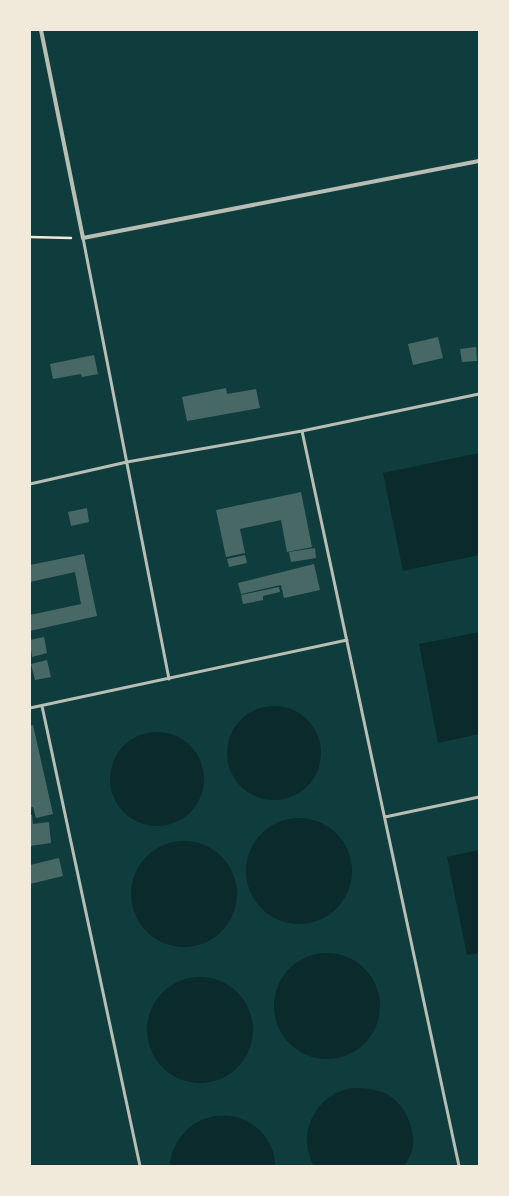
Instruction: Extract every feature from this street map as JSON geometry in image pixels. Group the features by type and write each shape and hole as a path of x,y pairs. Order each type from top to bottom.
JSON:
{"street":[{"path":"41,30 83,238 479,161"}],"lane":[{"path":"83,238 169,678"},
{"path":"30,484 127,462 302,431 479,394"},
{"path":"302,431 459,1166"},
{"path":"30,708 347,640"},
{"path":"42,706 140,1166"},
{"path":"385,817 479,797"}],"path":[{"path":"30,237 83,238"}],"water":[{"path":"479,453 479,555 403,571 383,473"},
{"path":"479,632 479,734 438,743 419,644"},
{"path":"274,706 292,710 307,720 317,735 321,753 317,771 307,786 292,796 274,800 256,796 241,786 231,771 227,753 231,735 241,720 256,710"},
{"path":"157,732 175,736 190,746 200,761 204,779 200,797 190,812 175,822 157,826 139,822 124,812 114,797 110,779 114,761 124,746 139,736"},
{"path":"299,818 319,822 336,834 348,851 352,871 348,891 336,908 319,920 299,924 279,920 262,908 250,891 246,871 250,851 262,834 279,822"},
{"path":"184,841 204,845 221,857 233,874 237,894 233,914 221,931 204,943 184,947 164,943 147,931 135,914 131,894 135,874 147,857 164,845"},
{"path":"479,850 479,953 467,955 447,857"},
{"path":"327,953 347,957 364,969 376,986 380,1006 376,1026 364,1043 347,1055 327,1059 307,1055 290,1043 278,1026 274,1006 278,986 290,969 307,957"},
{"path":"200,977 220,981 237,993 249,1010 253,1030 249,1050 237,1067 220,1079 200,1083 180,1079 163,1067 151,1050 147,1030 151,1010 163,993 180,981"},
{"path":"351,1088 363,1088 382,1092 390,1096 402,1108 411,1125 413,1134 412,1151 405,1166 313,1165 308,1152 307,1142 309,1125 322,1103 336,1093"},
{"path":"214,1116 239,1118 255,1126 268,1140 272,1148 275,1166 170,1166 172,1153 178,1140 183,1134 199,1121"}],"building":[{"path":"438,337 443,358 413,365 408,344"},
{"path":"476,347 477,361 462,362 460,349"},
{"path":"94,355 98,374 82,377 81,374 53,379 50,364"},
{"path":"226,388 227,394 256,389 260,408 187,421 182,397"},
{"path":"301,492 312,547 287,552 281,520 240,529 245,553 226,557 216,510"},
{"path":"87,508 89,522 71,526 68,512"},
{"path":"315,548 316,558 291,562 289,552"},
{"path":"84,554 97,616 30,631 30,615 81,604 75,572 30,582 30,565"},
{"path":"245,555 247,563 229,567 227,559"},
{"path":"314,564 320,590 284,598 281,585 241,594 238,583"},
{"path":"279,587 280,592 263,596 263,600 243,604 241,595"},
{"path":"44,637 47,653 32,657 30,640"},
{"path":"47,660 51,677 35,680 31,664"},
{"path":"33,725 53,814 36,818 33,807 30,808 30,726"},
{"path":"30,815 32,815 33,824 49,822 51,843 30,846"},
{"path":"59,858 63,876 30,884 30,865"}]}
